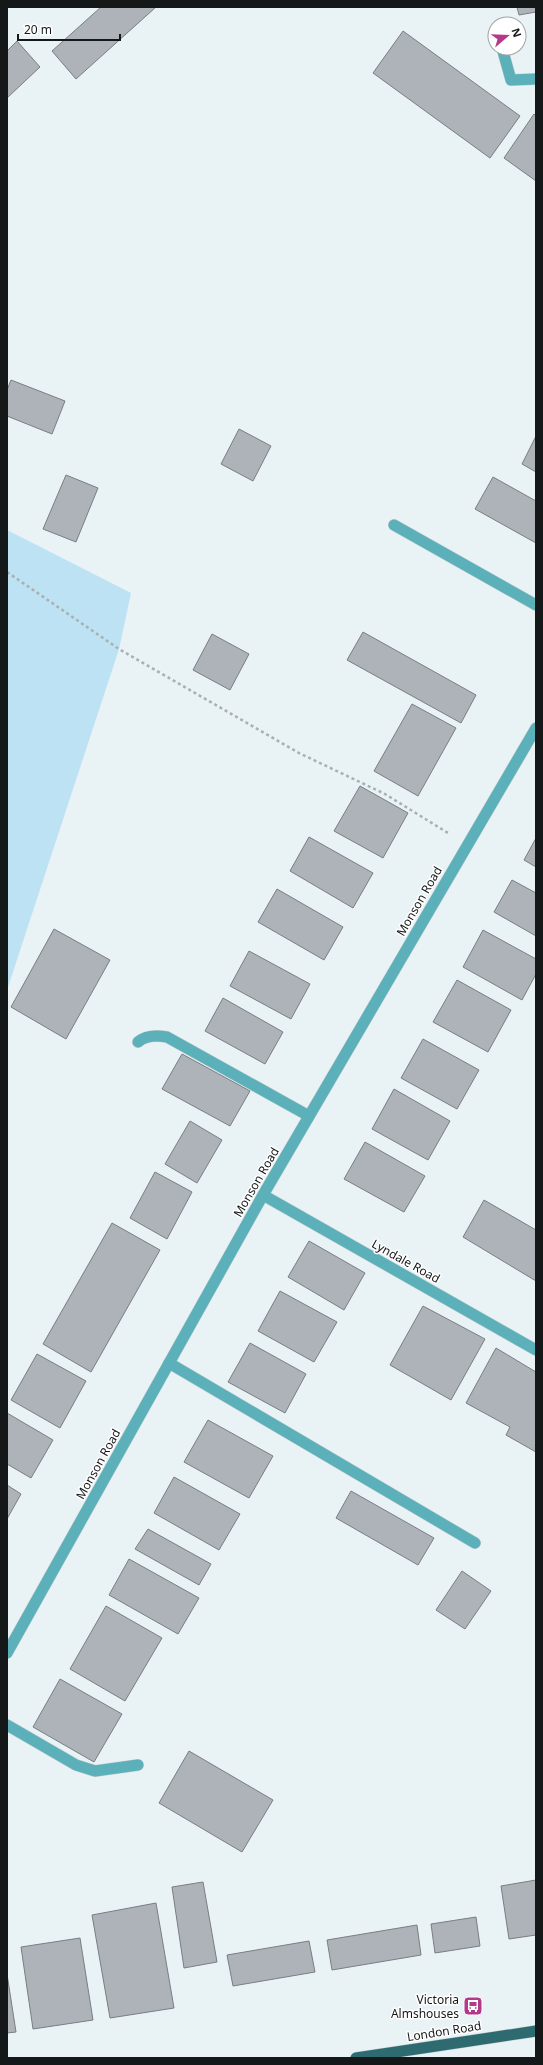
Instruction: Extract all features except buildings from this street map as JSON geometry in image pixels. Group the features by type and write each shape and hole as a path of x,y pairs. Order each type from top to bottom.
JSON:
{"main road":[{"name":"London Road","path":"356,2058 536,2030"}],"street":[{"path":"504,56 511,80 536,79"},
{"path":"394,525 536,605"},
{"name":"Monson Road","path":"7,1653 263,1195 536,728"},
{"path":"138,1042 144,1037 158,1035 167,1037 310,1116"},
{"name":"Lyndale Road","path":"263,1195 536,1350"},
{"path":"169,1363 475,1543"},
{"path":"7,1725 82,1767 95,1771 138,1765"}],"path":[{"path":"7,572 119,649 299,754 386,794 467,844"}],"shaded area":[{"path":"7,530 131,593 119,649 7,990"}],"place":[{"name":"Victoria Almshouses","path":"473,2006"}]}
